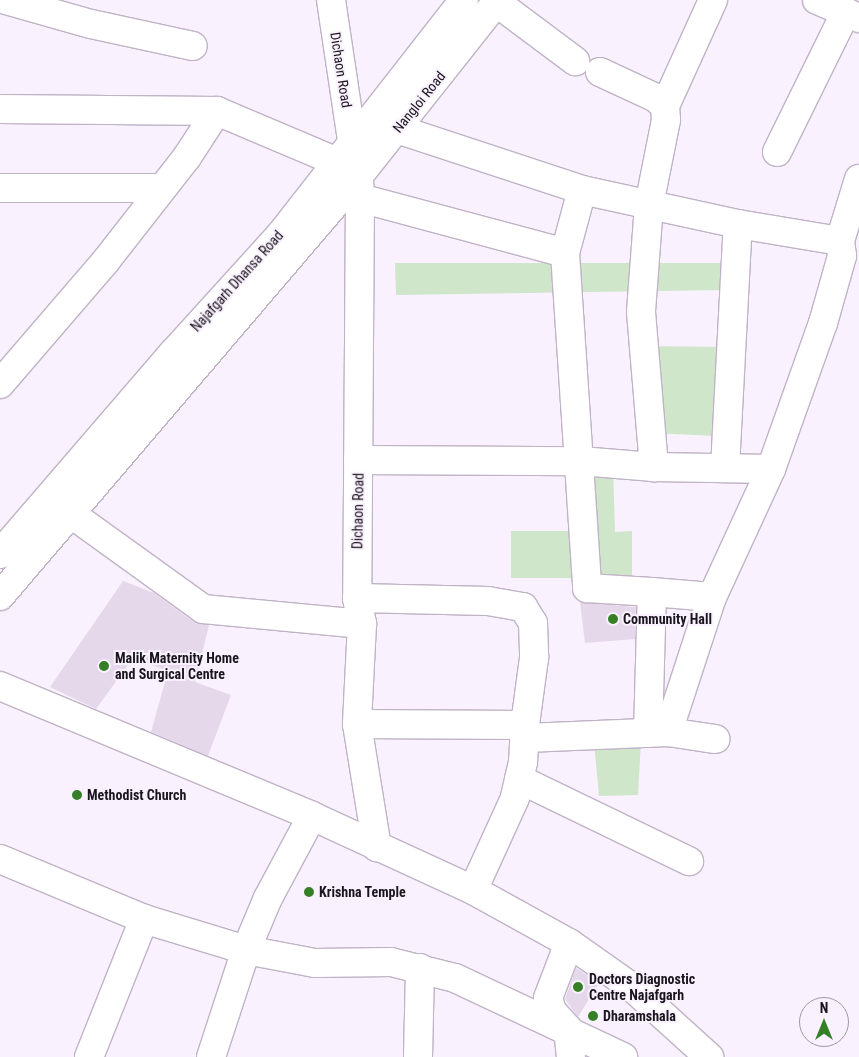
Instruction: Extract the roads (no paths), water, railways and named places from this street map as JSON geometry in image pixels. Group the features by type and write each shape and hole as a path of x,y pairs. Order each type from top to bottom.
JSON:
{"street":[{"path":"6,0 91,24 193,46"},
{"name":"Dichaon Road","path":"331,0 344,151 360,186 358,460 360,611 356,724 377,847"},
{"name":"Najafgarh Dhansa Road","path":"0,554 8,533 281,234 344,151 464,0"},
{"path":"654,467 641,312 649,205 666,120 665,106 713,0"},
{"path":"777,152 853,15 818,0"},
{"path":"497,1 575,61"},
{"name":"Nangloi Road","path":"0,596 70,514 360,186 397,130 478,29 497,1"},
{"path":"600,72 656,98 665,106"},
{"path":"0,110 217,111 344,151"},
{"path":"0,384 105,262 160,188 187,157 217,111"},
{"path":"397,130 582,190 738,224 840,241"},
{"path":"658,732 712,597 771,468 823,323 842,256 840,241 859,179"},
{"path":"360,186 566,253"},
{"path":"0,188 160,188"},
{"path":"582,190 566,253 587,588 712,597"},
{"path":"725,468 738,224"},
{"path":"358,460 580,461 654,467 771,468"},
{"path":"70,514 203,609 360,611 488,601 523,607 533,623 534,658 520,779 515,798 473,890"},
{"path":"652,592 658,732"},
{"path":"0,686 312,816 473,890 569,943 633,988 709,1057"},
{"path":"356,724 526,732 658,732 715,739"},
{"path":"520,779 689,861"},
{"path":"211,1057 246,950 286,860 312,816"},
{"path":"0,859 144,919 246,950 315,963 391,962 420,968 479,987 623,1057"},
{"path":"89,1057 144,919"},
{"path":"569,943 548,998 552,1011 568,1029 571,1057"},
{"path":"418,1057 420,968"}],"place":[{"name":"Community Hall","path":"613,619"},
{"name":"Malik Maternity Home and Surgical Centre","path":"104,666"},
{"name":"Methodist Church","path":"77,795"},
{"name":"Krishna Temple","path":"309,892"},
{"name":"Doctors Diagnostic Centre Najafgarh","path":"578,987"},
{"name":"Dharamshala","path":"593,1016"}]}
